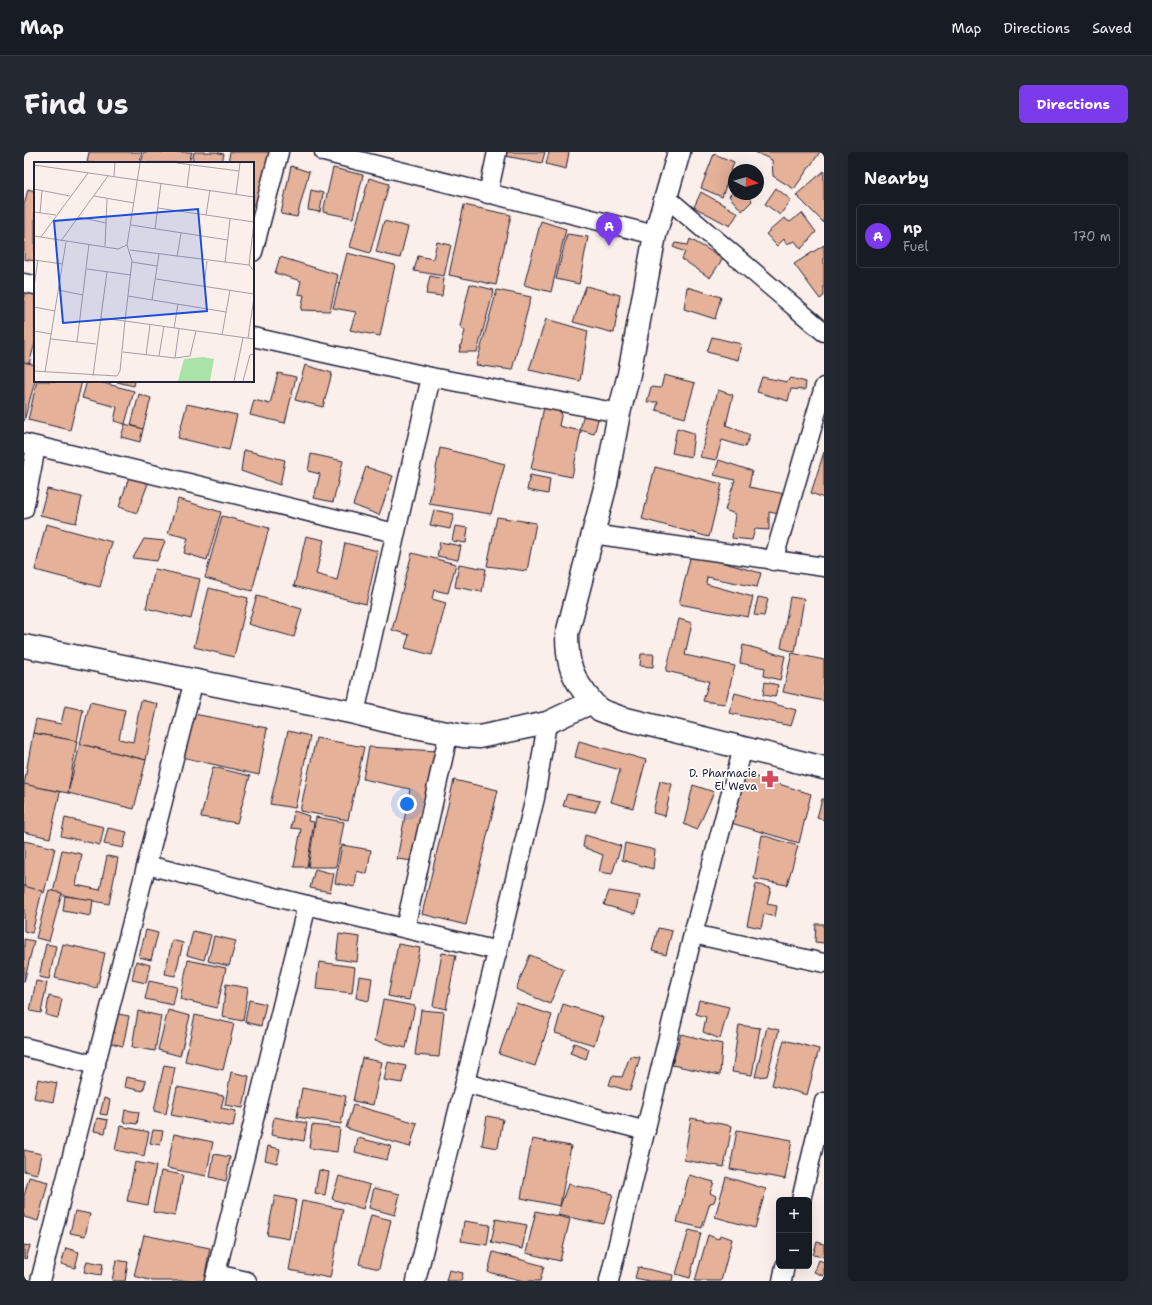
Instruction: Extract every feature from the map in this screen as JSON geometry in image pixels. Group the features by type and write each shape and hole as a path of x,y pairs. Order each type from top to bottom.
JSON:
{"main road":[{"path":"679,152 667,198 655,235 629,374 619,413 606,484 567,634 567,653 571,671 579,688 600,710 824,768"},
{"path":"24,646 463,736 479,737 547,723 592,702"}],"street":[{"path":"254,248 279,152"},
{"path":"324,152 655,235"},
{"path":"488,194 498,152"},
{"path":"667,198 824,332"},
{"path":"24,283 34,285"},
{"path":"254,337 431,377 619,413"},
{"path":"355,713 431,377"},
{"path":"773,561 824,387"},
{"path":"24,509 30,445 395,533"},
{"path":"592,534 773,561 824,567"},
{"path":"40,1281 194,680"},
{"path":"416,1281 535,798 547,723"},
{"path":"405,928 449,732"},
{"path":"609,1281 693,934 743,748"},
{"path":"147,865 498,951"},
{"path":"247,1281 215,1278 307,905"},
{"path":"693,934 824,963"},
{"path":"24,1047 96,1065"},
{"path":"465,1084 646,1131"},
{"path":"802,1197 824,1102"},
{"path":"782,1281 784,1269"}],"building":[{"path":"89,152 142,152 139,162 87,162"},
{"path":"144,152 192,152 189,162 141,162"},
{"path":"194,152 216,152 224,154 222,162 192,162"},
{"path":"230,152 269,152 259,207 254,206 254,162 228,162"},
{"path":"501,152 545,152 542,163 500,155"},
{"path":"549,152 569,152 566,169 546,164"},
{"path":"755,152 820,152 794,189 773,176 772,160"},
{"path":"714,154 734,162 733,164 728,164 728,180 722,197 701,188"},
{"path":"291,166 309,172 297,217 281,214"},
{"path":"333,168 363,175 353,218 323,212"},
{"path":"824,171 824,223 796,195"},
{"path":"369,178 389,184 370,253 350,247"},
{"path":"776,188 791,200 780,215 765,204"},
{"path":"28,189 34,191 34,261 24,259 24,205"},
{"path":"311,190 323,193 320,212 308,210"},
{"path":"701,192 738,213 730,226 694,207"},
{"path":"732,200 751,200 752,201 742,211"},
{"path":"464,205 511,215 496,285 449,275"},
{"path":"802,213 816,232 801,249 795,241 786,244 784,239 777,246 766,234 784,218 790,222"},
{"path":"384,221 408,227 400,258 376,252"},
{"path":"541,221 566,229 551,292 524,285"},
{"path":"567,234 588,237 579,284 556,279"},
{"path":"690,239 723,258 710,278 682,259 685,252 673,247 675,243 688,245"},
{"path":"437,242 451,245 444,276 414,271 418,256 433,259"},
{"path":"824,245 824,296 820,299 794,264"},
{"path":"347,253 395,265 380,336 350,330 356,312 333,308"},
{"path":"280,257 338,275 330,311 301,310 304,295 298,294 301,281 275,273"},
{"path":"430,276 444,279 442,296 426,294"},
{"path":"470,284 494,290 477,352 459,352 465,331 460,326"},
{"path":"586,286 620,295 614,333 573,322"},
{"path":"687,287 721,297 715,319 684,309"},
{"path":"24,289 34,292 34,346 29,364 24,362"},
{"path":"497,290 531,297 512,370 476,365"},
{"path":"546,319 588,331 580,381 529,370"},
{"path":"712,337 741,344 738,360 707,352"},
{"path":"24,362 34,365 35,382 24,421"},
{"path":"305,365 332,373 323,407 295,400"},
{"path":"278,373 296,377 285,423 250,415 254,400 270,404"},
{"path":"664,375 695,383 685,418 656,410 658,402 647,402 651,387 661,388"},
{"path":"762,377 787,382 791,378 806,382 805,390 791,389 788,401 757,392"},
{"path":"37,382 82,382 70,430 28,420"},
{"path":"87,382 100,382 134,391 125,424 114,421 117,407 82,398"},
{"path":"117,382 135,382 134,386"},
{"path":"718,390 733,395 726,425 750,435 745,447 722,440 716,460 700,457"},
{"path":"139,394 151,398 143,429 131,425"},
{"path":"187,404 237,415 229,450 178,438"},
{"path":"544,407 562,411 559,426 581,431 572,477 531,469"},
{"path":"584,413 599,416 594,434 580,430"},
{"path":"125,424 143,429 140,442 121,437"},
{"path":"677,428 694,433 691,457 672,453"},
{"path":"440,448 505,464 491,514 429,504"},
{"path":"244,450 285,460 280,485 241,471"},
{"path":"824,452 824,498 811,493"},
{"path":"311,454 343,461 333,502 314,498 320,474 308,471"},
{"path":"719,460 752,471 749,487 785,494 779,514 769,512 769,530 755,529 752,540 732,538 735,514 725,510 735,480 714,475"},
{"path":"366,467 393,476 379,515 353,505"},
{"path":"655,467 722,484 709,537 642,519"},
{"path":"130,474 149,481 137,513 119,507"},
{"path":"530,475 550,479 548,494 527,490"},
{"path":"47,489 82,497 76,523 40,515"},
{"path":"178,499 221,512 207,560 184,553 188,538 168,533"},
{"path":"434,510 454,514 450,529 430,525"},
{"path":"222,516 269,528 252,591 205,578"},
{"path":"497,517 536,523 527,571 487,566"},
{"path":"46,524 112,542 100,587 35,570"},
{"path":"455,526 468,528 466,543 452,541"},
{"path":"306,536 324,540 316,574 337,580 345,543 378,551 366,604 294,586"},
{"path":"144,539 165,541 157,561 133,558"},
{"path":"440,542 461,546 458,560 437,556"},
{"path":"412,553 456,564 448,593 434,590 432,599 446,603 432,655 405,648 409,635 392,630"},
{"path":"691,554 761,573 757,587 707,577 706,584 753,597 748,617 679,604"},
{"path":"459,564 486,569 482,592 455,587"},
{"path":"155,569 200,579 191,619 146,608"},
{"path":"209,588 248,598 234,657 194,647"},
{"path":"257,596 302,609 294,637 248,624"},
{"path":"758,597 768,599 764,616 754,615"},
{"path":"790,597 804,599 795,652 781,648"},
{"path":"679,619 692,623 685,655 735,666 725,704 703,701 709,681 666,671"},
{"path":"743,645 785,656 780,680 764,676 765,668 740,663"},
{"path":"792,653 824,660 824,701 783,692"},
{"path":"641,654 654,654 653,667 640,666"},
{"path":"765,682 778,685 775,697 763,695"},
{"path":"735,693 796,710 791,726 729,713"},
{"path":"141,700 158,704 146,760 80,744 90,702 125,710 119,739 133,742"},
{"path":"65,706 83,710 77,741 33,733 36,719 61,724"},
{"path":"194,714 267,728 259,775 182,757"},
{"path":"288,731 310,736 295,808 270,804"},
{"path":"33,733 77,741 68,793 24,785"},
{"path":"316,738 364,747 348,820 300,811"},
{"path":"579,741 646,760 633,808 611,802 620,770 575,757"},
{"path":"80,744 146,760 134,809 68,793"},
{"path":"369,747 437,751 414,861 397,859 410,789 363,779"},
{"path":"213,767 250,776 237,823 201,817"},
{"path":"743,773 811,794 799,843 731,823"},
{"path":"454,780 498,790 466,925 422,914"},
{"path":"660,781 672,784 665,816 653,813"},
{"path":"24,784 60,792 50,838 24,832"},
{"path":"693,785 714,792 697,830 684,824"},
{"path":"567,794 600,801 595,812 563,806"},
{"path":"822,799 824,799 824,820 817,818"},
{"path":"294,811 309,816 308,821 314,822 307,867 294,867 301,829 291,828"},
{"path":"316,817 344,822 336,867 308,867"},
{"path":"65,818 104,827 100,845 61,836"},
{"path":"108,828 127,832 123,848 104,844"},
{"path":"585,835 621,846 612,874 599,872 603,855 583,847"},
{"path":"762,835 798,846 787,885 754,879"},
{"path":"24,841 55,848 44,893 24,888"},
{"path":"625,843 655,850 653,869 622,860"},
{"path":"342,845 371,850 367,874 357,871 355,887 335,883"},
{"path":"62,850 82,854 76,885 100,890 107,856 118,858 109,904 53,893"},
{"path":"315,869 334,874 330,892 310,888"},
{"path":"756,884 771,888 767,904 777,906 775,917 764,914 761,928 747,925"},
{"path":"24,886 42,891 32,933 24,931"},
{"path":"49,890 62,893 49,941 36,938"},
{"path":"609,891 640,896 636,914 604,905"},
{"path":"65,896 93,900 91,916 63,911"},
{"path":"816,924 824,924 824,943 815,942"},
{"path":"658,928 672,931 666,955 652,951"},
{"path":"146,930 158,933 151,960 139,957"},
{"path":"193,931 211,935 204,960 187,955"},
{"path":"339,934 360,937 357,962 336,959"},
{"path":"214,936 236,941 229,966 208,961"},
{"path":"24,939 34,941 24,982"},
{"path":"172,940 183,943 175,976 165,974"},
{"path":"46,944 56,946 49,979 39,977"},
{"path":"63,944 105,953 97,988 55,978"},
{"path":"398,944 420,948 409,1000 388,996"},
{"path":"442,953 456,955 446,1009 433,1006"},
{"path":"530,955 564,969 550,1004 516,989"},
{"path":"188,960 226,968 217,1008 180,999"},
{"path":"136,961 150,965 146,983 132,980"},
{"path":"319,962 355,967 352,993 316,989"},
{"path":"359,976 372,978 369,1001 356,998"},
{"path":"36,981 47,983 41,1013 30,1011"},
{"path":"149,981 177,987 173,1005 145,999"},
{"path":"226,984 248,988 243,1021 222,1017"},
{"path":"49,996 62,999 58,1018 46,1015"},
{"path":"249,1000 266,1004 261,1026 245,1022"},
{"path":"383,1000 415,1006 406,1048 375,1041"},
{"path":"699,1000 729,1007 720,1039 703,1032 706,1017 696,1014"},
{"path":"516,1003 552,1015 535,1066 499,1054"},
{"path":"563,1004 603,1017 594,1045 555,1033"},
{"path":"168,1010 190,1016 180,1056 158,1050"},
{"path":"421,1010 444,1012 439,1057 415,1055"},
{"path":"138,1011 161,1016 155,1051 132,1047"},
{"path":"113,1013 129,1016 123,1046 107,1042"},
{"path":"195,1015 234,1024 223,1070 185,1061"},
{"path":"739,1025 760,1028 752,1075 732,1072"},
{"path":"767,1027 779,1030 767,1076 755,1077"},
{"path":"681,1034 722,1044 720,1075 672,1065"},
{"path":"784,1040 819,1049 807,1095 772,1085"},
{"path":"574,1043 589,1049 586,1059 570,1053"},
{"path":"630,1056 640,1057 630,1091 609,1085 612,1076 622,1077"},
{"path":"362,1058 382,1062 373,1105 353,1101"},
{"path":"388,1062 406,1066 402,1083 384,1080"},
{"path":"164,1065 175,1067 166,1114 154,1111"},
{"path":"231,1072 249,1076 243,1108 225,1105"},
{"path":"126,1077 146,1081 143,1091 124,1087"},
{"path":"38,1079 57,1083 53,1102 34,1098"},
{"path":"177,1087 224,1096 221,1108 236,1111 233,1127 171,1115"},
{"path":"302,1088 346,1096 341,1124 297,1117"},
{"path":"104,1098 110,1100 107,1115 100,1114"},
{"path":"353,1105 417,1123 410,1147 346,1128"},
{"path":"125,1110 139,1112 137,1124 123,1122"},
{"path":"487,1116 503,1119 498,1148 482,1145"},
{"path":"274,1117 307,1123 304,1141 271,1135"},
{"path":"97,1118 108,1120 105,1133 94,1131"},
{"path":"691,1118 732,1126 724,1167 684,1160"},
{"path":"312,1125 340,1128 337,1152 309,1148"},
{"path":"120,1126 149,1132 144,1156 115,1150"},
{"path":"153,1130 163,1131 160,1145 150,1143"},
{"path":"737,1130 792,1140 785,1179 730,1169"},
{"path":"174,1134 213,1142 206,1176 167,1168"},
{"path":"358,1138 391,1146 387,1160 355,1152"},
{"path":"532,1139 571,1146 560,1206 521,1198"},
{"path":"268,1146 280,1149 277,1163 265,1160"},
{"path":"24,1150 41,1154 37,1174 24,1171"},
{"path":"214,1154 230,1157 226,1181 210,1177"},
{"path":"135,1162 156,1166 148,1205 127,1201"},
{"path":"319,1170 329,1172 325,1195 315,1193"},
{"path":"161,1171 183,1175 175,1216 153,1212"},
{"path":"689,1175 714,1182 710,1193 716,1196 714,1202 710,1203 702,1228 677,1222"},
{"path":"339,1176 370,1185 363,1209 332,1199"},
{"path":"29,1177 48,1182 38,1221 24,1217 24,1196"},
{"path":"726,1177 766,1189 755,1228 715,1217"},
{"path":"568,1184 613,1194 604,1224 557,1215"},
{"path":"374,1188 400,1194 395,1215 369,1208"},
{"path":"275,1196 296,1200 289,1239 267,1235"},
{"path":"302,1201 343,1209 330,1278 289,1270"},
{"path":"75,1211 90,1214 85,1236 70,1233"},
{"path":"536,1211 570,1219 560,1261 526,1253"},
{"path":"371,1215 391,1220 379,1269 359,1264"},
{"path":"496,1219 527,1225 522,1249 491,1242"},
{"path":"464,1221 490,1225 487,1245 461,1241"},
{"path":"689,1230 701,1233 690,1278 676,1274"},
{"path":"144,1235 210,1248 204,1281 153,1281 134,1276"},
{"path":"708,1235 718,1239 721,1235 732,1239 721,1281 695,1281"},
{"path":"817,1242 824,1244 824,1257 813,1255"},
{"path":"24,1245 30,1246 26,1259 24,1258"},
{"path":"66,1248 79,1252 75,1268 61,1264"},
{"path":"493,1252 544,1266 540,1281 524,1281 488,1272"},
{"path":"116,1260 128,1262 125,1281 112,1281"},
{"path":"819,1260 824,1262 824,1276 814,1272"},
{"path":"87,1261 103,1264 101,1275 84,1272"},
{"path":"638,1267 673,1275 672,1281 649,1281 635,1278"},
{"path":"449,1270 463,1273 461,1281 446,1281"}],"place":[{"name":"np","path":"609,246"},
{"name":"D. Pharmacie El Weva","path":"770,779"}]}
